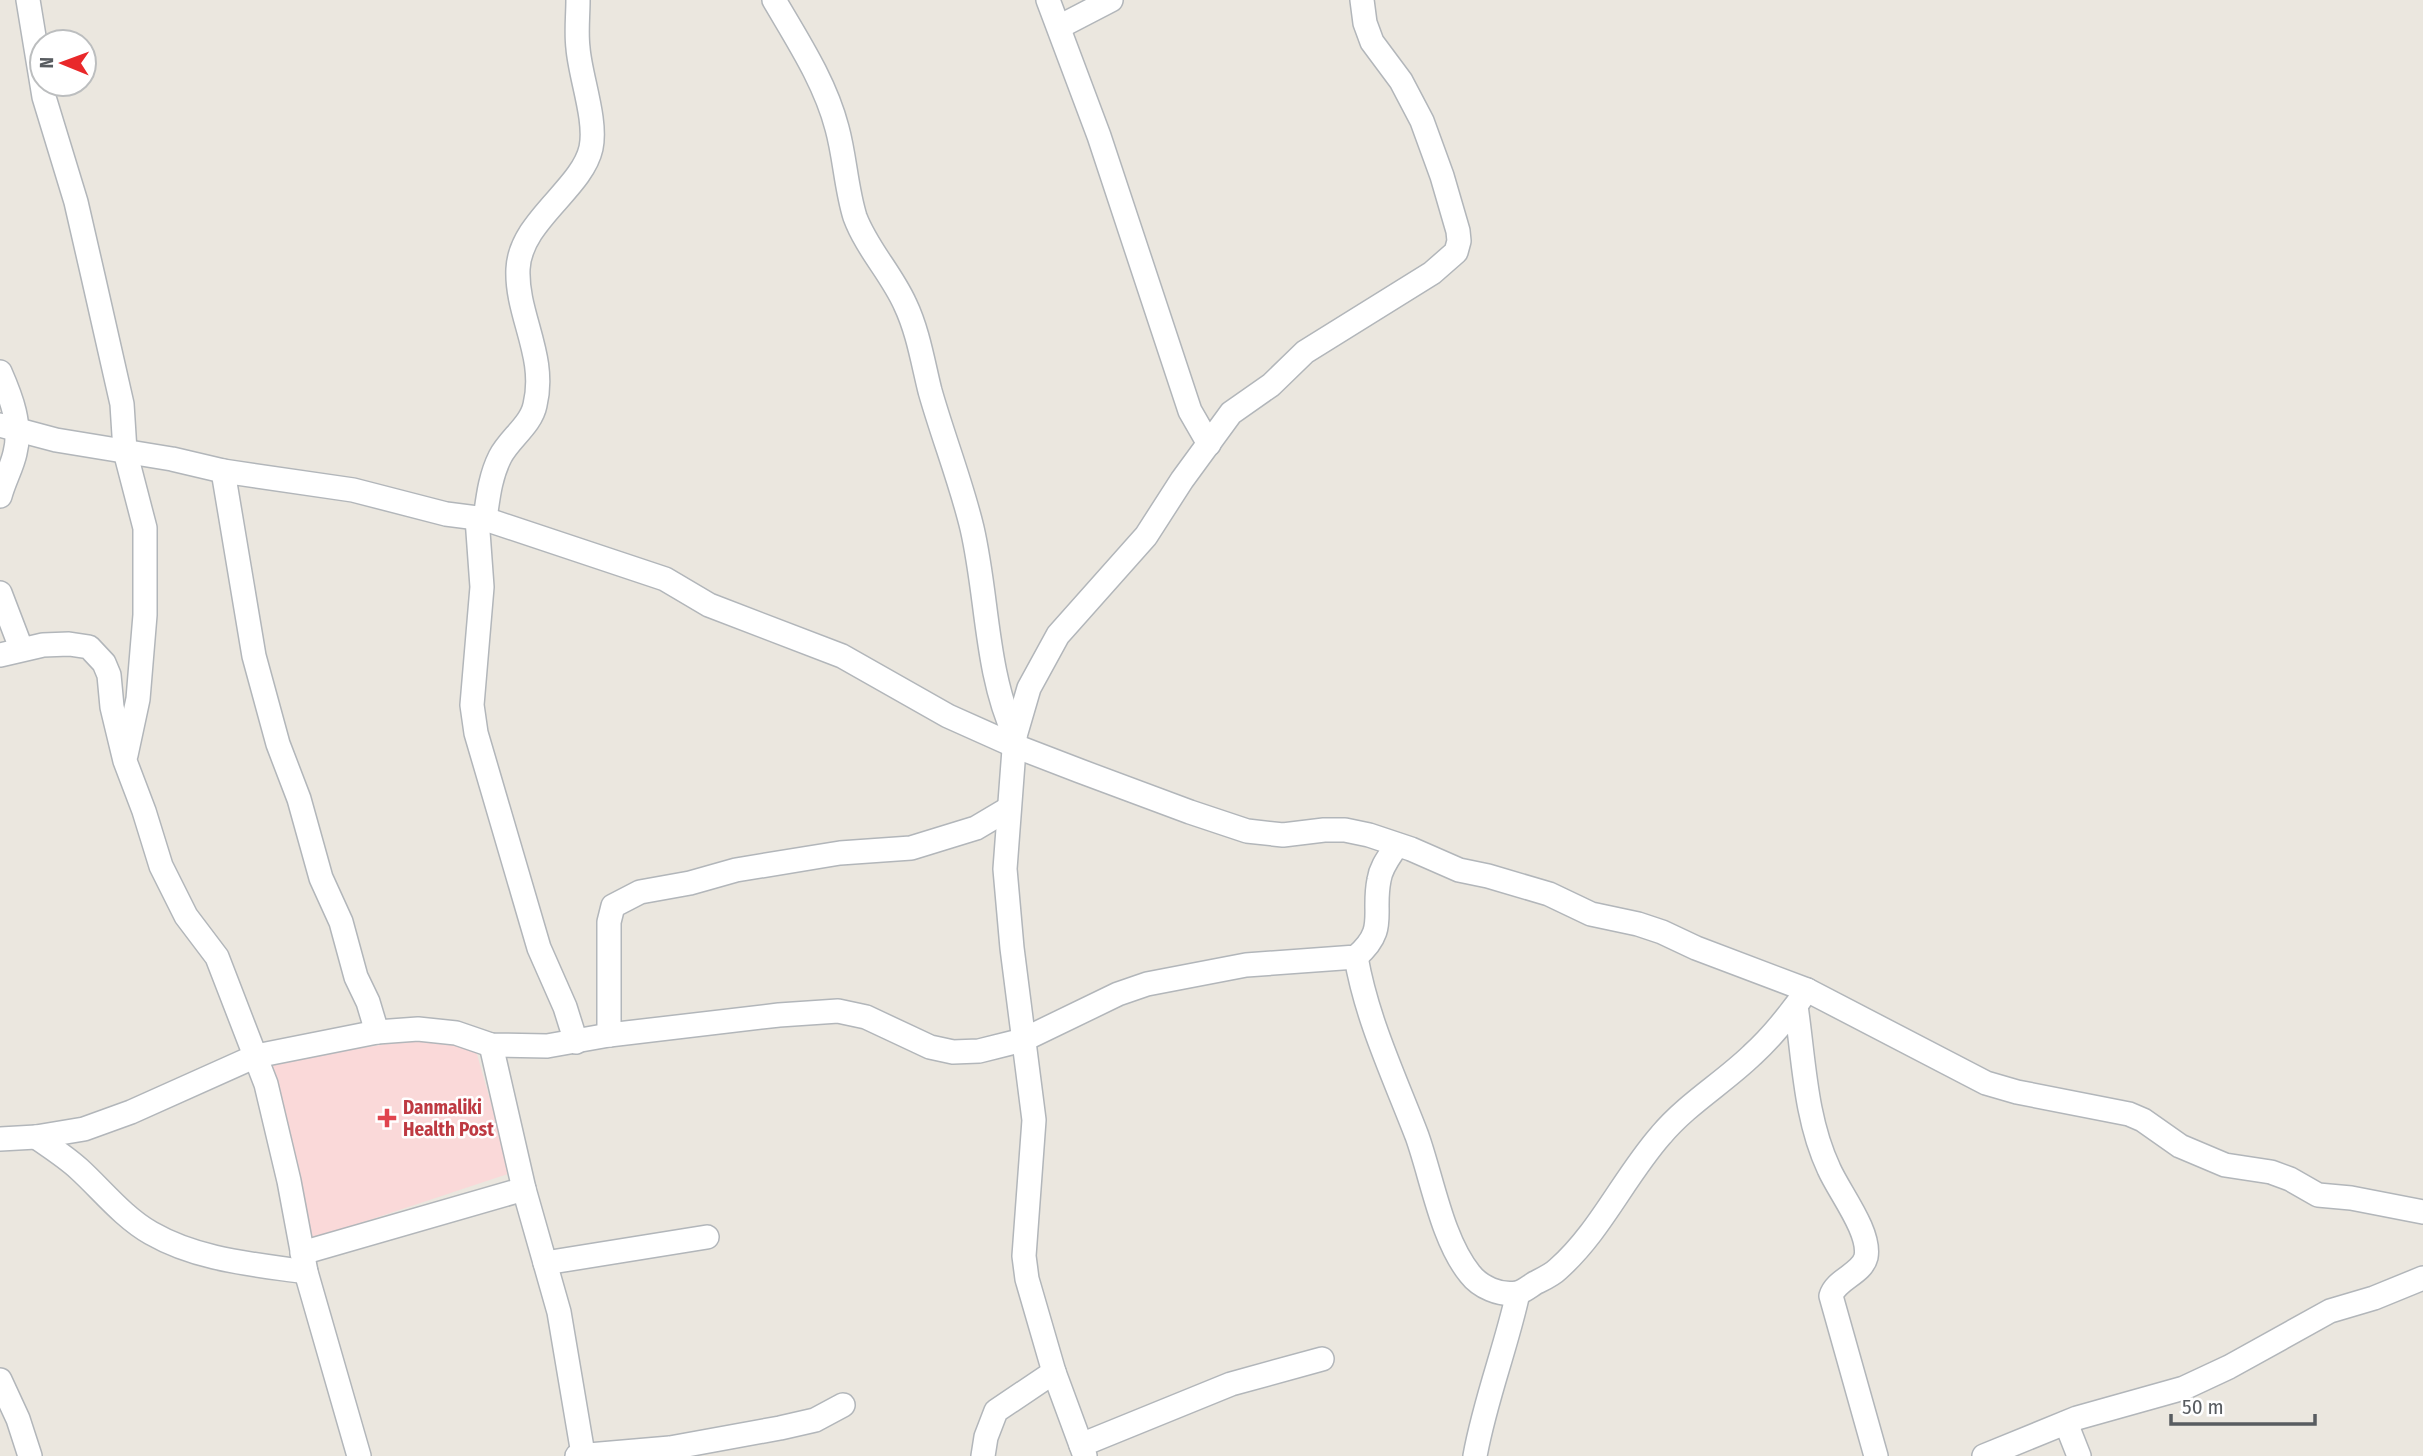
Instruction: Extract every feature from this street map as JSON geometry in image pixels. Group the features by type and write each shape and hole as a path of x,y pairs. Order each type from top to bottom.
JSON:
{"street":[{"path":"28,0 44,97 76,202 113,362 121,404 125,451 145,528 145,615 138,699 125,761"},
{"path":"576,1042 565,1007 539,948 476,733 472,705 482,587 481,519 499,458 535,408 537,397 535,353 519,293 520,255 547,210 582,167 591,148 586,95 577,47 578,0"},
{"path":"774,0 808,58 829,103 840,139 850,195 862,234 896,285 907,307 931,394 955,463 972,531 986,605 993,664 1004,712 1015,741"},
{"path":"1048,0 1099,136 1190,411 1209,444"},
{"path":"1059,27 1111,0"},
{"path":"1322,1360 1231,1384 1083,1450 1054,1372 1027,1279 1024,1256 1034,1120 1005,869 1015,741 1029,688 1058,635 1146,536 1182,480 1231,413 1271,385 1305,352 1432,273 1449,260 1458,247 1458,230 1453,210 1422,121 1401,80 1372,42 1364,23 1362,0"},
{"path":"0,372 15,414 9,427 15,454 0,496"},
{"path":"1190,411 1196,463"},
{"path":"9,427 56,440 223,471 353,490 446,514 481,519 666,579 709,605 842,656 936,710 1189,812 1247,831 1283,835 1345,830 1368,835 1460,870 1549,894 1591,914 1662,932 1986,1083 2017,1092 2129,1114 2143,1120 2180,1146 2204,1157 2225,1165 2271,1172 2318,1195 2351,1198 2423,1212"},
{"path":"223,471 254,656 264,694 278,744 299,799 321,878 341,922 356,977 368,1002 377,1032"},
{"path":"0,593 10,651 69,644 89,647 104,663 109,675 112,707 125,761 161,866 186,916 216,957 266,1084 286,1168 304,1263 359,1456"},
{"path":"609,1035 609,922 614,906 640,892 690,883 736,870 840,853 911,848 976,828 1008,809"},
{"path":"0,1139 36,1137 84,1129 131,1112 256,1056 377,1032 418,1029 456,1033 491,1045 547,1046 609,1035 779,1015 838,1011 866,1017 930,1047 953,1052 979,1051 1023,1040 1118,994 1147,984 1246,965 1356,957 1373,938 1377,924 1379,879 1382,868 1397,845"},
{"path":"1356,957 1362,993 1391,1075 1417,1137 1453,1243 1467,1271 1482,1286 1502,1292 1518,1293 1557,1270 1598,1221 1663,1132 1752,1055 1801,998"},
{"path":"1801,998 1807,1091 1815,1134 1828,1168 1863,1234 1866,1252 1864,1262 1838,1285 1830,1296 1876,1456"},
{"path":"491,1045 524,1189 559,1312 580,1455 671,1452 815,1420 842,1405"},
{"path":"36,1137 78,1168 149,1232 183,1248 219,1259 304,1263 524,1189"},
{"path":"545,1263 707,1237"},
{"path":"1984,1456 2066,1423 2183,1388 2229,1367 2330,1311 2374,1298 2423,1278"},
{"path":"1475,1456 1482,1418 1509,1332 1518,1293"},
{"path":"982,1456 996,1411 1054,1372"},
{"path":"0,1380 18,1419 30,1456"},
{"path":"2066,1423 2079,1456"}],"shaded area":[{"name":"Danmaliki Health Post","path":"470,1030 511,1173 309,1240 266,1064"}],"place":[{"name":"Danmaliki Health Post","path":"387,1118"}]}
